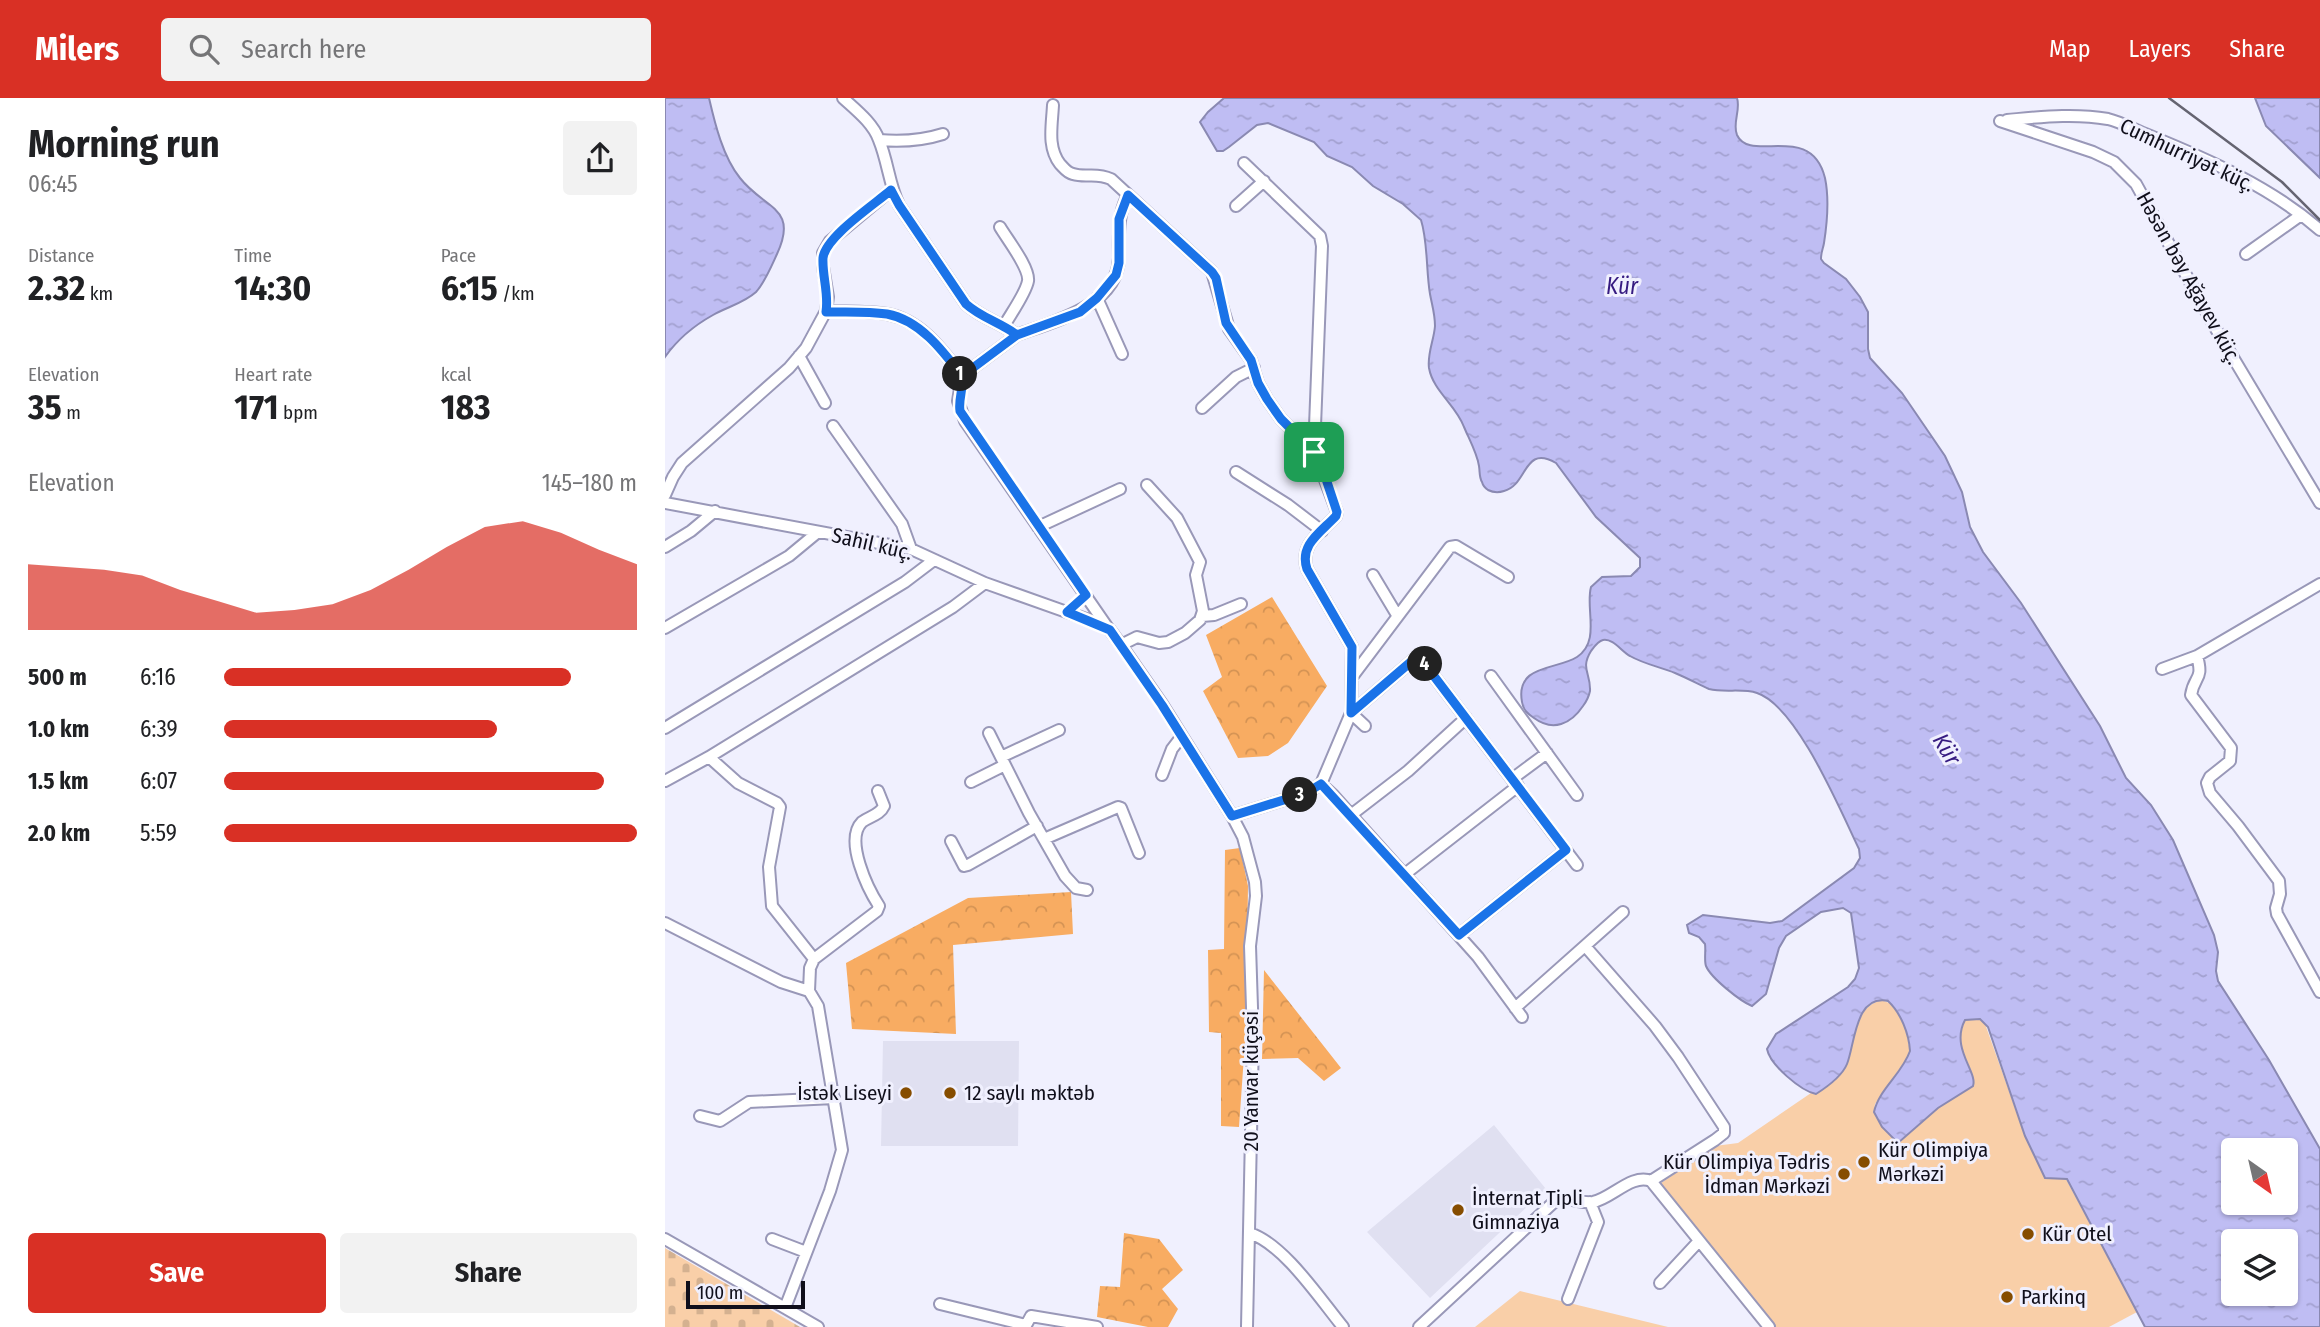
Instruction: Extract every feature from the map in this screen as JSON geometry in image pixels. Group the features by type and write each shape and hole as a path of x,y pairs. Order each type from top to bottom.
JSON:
{"street":[{"path":"843,98 863,116 879,140 891,190 966,304 1017,335"},
{"path":"826,312 888,314 928,336 942,350 962,376 958,401 965,421 1121,645 1232,816 1306,793 1321,784 1351,713 1352,677 1352,647 1303,558 1306,547 1337,512 1324,473 1314,452 1274,409 1258,383 1254,368 1226,323 1216,278 1212,272 1111,179 1100,174 1075,175 1063,167 1053,154 1053,105"},
{"name":"Cumhurriyət küç.","path":"2000,121 2059,115 2110,120 2239,176 2282,201 2320,230"},
{"name":"Həsən bəy Ağayev küç.","path":"2000,121 2093,152 2114,162 2136,184 2213,324 2320,503"},
{"path":"879,140 923,141 943,134"},
{"path":"1244,163 1320,236 1322,246 1314,452"},
{"path":"1236,206 1264,181"},
{"path":"665,495 683,463 789,368 806,348 826,312 828,297 823,253 830,241 891,190"},
{"path":"962,376 1017,335 1071,316 1097,298 1116,275 1119,263 1119,219 1128,195"},
{"path":"2246,254 2301,215"},
{"path":"1000,227 1022,262 1028,282 1004,326"},
{"path":"1097,298 1122,354"},
{"path":"799,356 825,403"},
{"path":"1202,408 1236,377 1254,368"},
{"path":"834,426 902,524 911,549"},
{"path":"1236,472 1288,505 1322,531"},
{"path":"1147,485 1177,517 1200,562 1196,575 1202,616"},
{"path":"1038,527 1120,489"},
{"name":"Sahil küç.","path":"665,503 911,549 985,583 1110,630"},
{"path":"665,547 691,531 715,511"},
{"path":"665,628 789,556 818,532"},
{"path":"1352,677 1450,547 1456,546 1508,577"},
{"path":"665,727 905,582 933,560"},
{"path":"1373,575 1397,615"},
{"path":"665,781 709,757 953,607 985,583"},
{"path":"2162,669 2197,656 2320,584"},
{"path":"1067,612 1086,595"},
{"path":"1121,645 1137,637 1159,643 1175,639 1202,616 1214,615 1241,604"},
{"path":"2197,656 2202,671 2192,686 2191,695 2223,735 2231,747 2232,756 2230,761 2210,776 2207,783 2210,793 2279,881 2277,914 2320,992"},
{"path":"1351,713 1418,657 1577,865"},
{"path":"1491,676 1577,795"},
{"path":"1351,713 1365,726"},
{"path":"1351,815 1408,771 1466,718"},
{"path":"971,782 1059,730"},
{"path":"989,733 1044,839 1071,884 1087,890"},
{"path":"1162,775 1172,748 1182,736"},
{"path":"1405,874 1547,753"},
{"path":"709,757 739,783 780,807 769,867 772,906 814,959"},
{"path":"1321,784 1459,935 1519,1012 1623,912"},
{"path":"785,1308 830,1191 842,1150 818,1006 809,991 810,968 814,959 877,911 879,906 857,854 860,824 883,811 884,806 878,791"},
{"path":"1044,839 1118,807 1121,808 1139,853"},
{"name":"20 Yanvar küçəsi","path":"1232,816 1243,837 1253,870 1256,896 1250,946 1253,1038 1247,1327"},
{"path":"951,841 964,866 1037,826"},
{"path":"1459,935 1566,850"},
{"path":"665,923 781,982 809,991"},
{"path":"1585,946 1655,1026 1724,1127 1724,1133 1715,1140 1651,1181"},
{"path":"700,1116 720,1121 749,1102 834,1098"},
{"path":"1419,1327 1554,1202 1562,1198 1590,1202 1601,1200 1638,1180 1646,1179 1651,1181 1769,1327"},
{"path":"1568,1299 1598,1222 1590,1202"},
{"path":"1249,1233 1263,1238 1277,1249 1343,1327"},
{"path":"665,1239 818,1327"},
{"path":"772,1239 806,1252"},
{"path":"1660,1283 1699,1241"},
{"path":"940,1304 1025,1326 1031,1315 1097,1327"}],"shaded area":[{"name":"12 saylı məktəb","path":"883,1041 1019,1041 1018,1146 881,1146"},
{"name":"İnternat Tipli Gimnaziya","path":"1494,1125 1546,1189 1430,1298 1367,1232"}],"green space":[{"path":"1272,597 1327,686 1288,743 1268,756 1238,758 1203,691 1222,677 1206,635"},
{"path":"1240,848 1248,886 1246,1027 1239,1127 1221,1126 1221,1033 1209,1032 1208,950 1224,949 1225,850"},
{"path":"1071,892 1073,934 953,945 956,1034 852,1029 846,963 968,898"},
{"path":"1264,970 1341,1068 1324,1081 1298,1058 1262,1059"},
{"name":"Kür Olimpiya Mərkəzi","path":"1882,1000 1891,1004 1898,1013 1906,1031 1910,1051 1875,1104 1874,1112 1888,1134 1916,1128 1938,1108 1973,1086 1962,1049 1961,1031 1965,1020 1976,1018 1984,1021 2025,1136 2066,1179 2137,1312 2109,1327 1775,1327 1661,1183 1715,1146 1738,1143 1831,1082 1848,1059 1860,1019 1872,1004"},
{"path":"1124,1233 1159,1239 1183,1270 1162,1289 1178,1309 1168,1327 1148,1327 1097,1317 1100,1286 1120,1287"},
{"path":"665,1248 800,1327 665,1327"},
{"path":"1520,1291 1668,1327 1475,1327"}],"water":[{"path":"665,98 709,98 720,140 734,170 749,188 776,210 784,227 777,254 756,292 700,323 665,357"},
{"name":"Kür","path":"1224,98 1737,98 1736,130 1744,143 1754,146 1794,147 1807,151 1818,161 1825,178 1827,193 1826,228 1821,259 1846,279 1868,312 1870,358 1902,393 1945,456 1962,492 1970,527 1983,552 2021,603 2100,726 2126,778 2151,805 2173,840 2214,935 2218,952 2218,981 2269,1060 2320,1149 2320,1327 2145,1327 2067,1179 2045,1178 2025,1136 1988,1027 1980,1019 1965,1020 1961,1030 1962,1049 1972,1074 1973,1086 1938,1108 1898,1143 1882,1127 1874,1112 1881,1096 1910,1051 1903,1024 1888,1001 1877,1001 1869,1005 1858,1022 1845,1068 1834,1081 1816,1094 1802,1088 1780,1069 1767,1049 1776,1034 1848,987 1855,979 1859,968 1851,913 1843,908 1821,912 1786,936 1779,948 1766,994 1752,1006 1726,989 1709,971 1705,964 1705,944 1699,937 1689,933 1687,925 1703,915 1770,923 1782,921 1854,868 1860,858 1859,849 1802,738 1772,702 1757,693 1709,689 1635,659 1607,640 1598,643 1588,657 1586,667 1590,693 1573,717 1561,724 1548,725 1526,712 1522,702 1522,690 1531,674 1569,661 1584,650 1590,634 1591,587 1602,577 1631,576 1640,567 1640,558 1596,517 1556,463 1545,459 1531,462 1518,481 1504,491 1492,492 1484,486 1477,456 1460,419 1435,384 1429,368 1435,322 1421,220 1403,204 1373,186 1352,167 1327,156 1314,142 1268,123 1257,125 1223,151 1217,151 1200,122"},
{"path":"2255,98 2320,98 2320,178 2266,126"}],"railway":[{"path":"2169,98 2282,182 2320,220"}],"place":[{"name":"İstək Liseyi","path":"906,1093"},
{"name":"12 saylı məktəb","path":"950,1093"},
{"name":"Kür Olimpiya Mərkəzi","path":"1864,1162"},
{"name":"Kür Olimpiya Tədris İdman Mərkəzi","path":"1844,1174"},
{"name":"İnternat Tipli Gimnaziya","path":"1458,1210"},
{"name":"Kür Otel","path":"2028,1234"},
{"name":"Parkinq","path":"2007,1297"}],"route":[{"path":"1314,452 1281,419 1267,399 1258,383 1251,360 1226,323 1216,278 1212,272 1128,195 1119,219 1119,263 1116,275 1109,285 1080,312 1017,335 962,376 928,336 908,323 888,314 826,312 828,297 823,253 830,241 891,190 966,304 1017,335 1001,345 962,376 958,401 965,421 1086,595 1067,612 1110,630 1162,705 1232,816 1306,793 1321,784 1459,935 1566,850 1418,657 1351,713 1352,647 1303,558 1306,547 1337,512 1314,452"}]}
